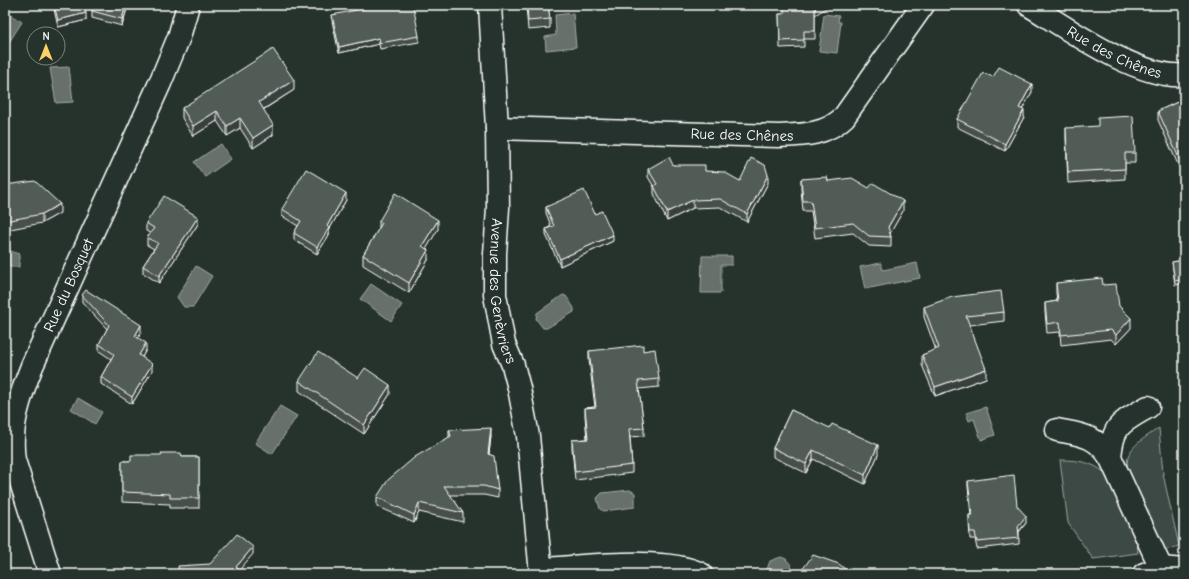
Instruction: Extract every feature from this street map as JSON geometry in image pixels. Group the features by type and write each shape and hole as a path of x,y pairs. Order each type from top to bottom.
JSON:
{"street":[{"name":"Rue du Bosquet","path":"50,574 14,460 12,448 17,408 32,366 160,83 179,36 188,5"},
{"name":"Avenue des Genèvriers","path":"490,5 497,128 498,208 495,254 495,295 504,344 513,365 528,436 541,572"},
{"name":"Rue des Chênes","path":"497,128 779,136 816,134 837,124 844,117 923,5"},
{"name":"Rue des Chênes","path":"1029,5 1116,56 1138,66 1161,73 1184,75"},
{"path":"1110,457 1115,431 1123,422 1148,407"},
{"path":"1057,430 1076,434 1096,441 1110,457 1152,571 1184,570"},
{"path":"541,572 646,564 680,566 702,574"}],"shaded area":[{"path":"573,13 576,47 546,50 545,37 556,35 555,15"},
{"path":"9,14 22,22 6,47 10,50 6,56 5,20"},
{"path":"824,14 839,16 838,22 841,22 837,53 819,51"},
{"path":"69,67 73,102 56,103 50,68"},
{"path":"221,144 231,159 205,177 194,162"},
{"path":"5,249 19,254 19,267 5,267"},
{"path":"702,256 732,256 732,265 721,265 721,293 701,293"},
{"path":"881,263 883,270 917,263 920,278 865,289 860,267"},
{"path":"196,266 212,276 193,307 184,307 177,297"},
{"path":"371,284 402,305 391,321 360,299"},
{"path":"563,295 566,296 574,308 574,312 547,328 543,328 536,319 537,313"},
{"path":"78,398 102,412 95,424 71,409"},
{"path":"280,406 297,416 272,454 255,443"},
{"path":"986,407 995,435 981,440 974,419 969,421 966,413"},
{"path":"1159,428 1163,474 1179,546 1165,550 1129,475 1127,466 1130,452 1134,447"},
{"path":"1060,460 1085,463 1097,467 1107,475 1137,542 1138,553 1093,559 1068,523"},
{"path":"630,490 635,493 635,507 604,511 600,509 597,498 602,493"},
{"path":"781,557 786,559 791,565 790,574 760,574 766,572 770,561"}],"building":[{"path":"54,5 84,5 86,13 58,20"},
{"path":"94,5 126,5 122,19 92,11"},
{"path":"381,5 413,5 419,36 380,43 379,38 339,47 332,15"},
{"path":"527,5 548,5 550,19 528,21"},
{"path":"784,5 819,5 815,8 815,31 804,31 804,40 780,41 779,14 784,14"},
{"path":"273,49 294,80 259,102 273,125 253,138 240,118 227,126 217,111 193,126 182,108"},
{"path":"999,67 1032,84 1019,108 1024,110 1005,144 957,119 983,73 993,77"},
{"path":"1184,99 1184,178 1180,168 1183,167 1158,111"},
{"path":"1133,116 1135,153 1125,153 1125,169 1068,172 1066,128 1098,126 1098,118"},
{"path":"669,157 673,165 705,165 705,171 724,172 740,181 751,158 765,165 768,175 747,214 720,199 693,200 667,212 654,186 657,184 648,169"},
{"path":"306,169 346,193 327,226 329,228 317,247 294,233 301,221 282,209"},
{"path":"827,177 828,181 852,178 869,188 873,183 903,201 888,227 891,237 869,236 853,223 815,228 811,201 803,201 801,179"},
{"path":"35,181 60,204 42,214 5,221 5,185"},
{"path":"584,190 595,214 602,211 613,235 560,259 546,229 554,226 546,207"},
{"path":"395,193 438,220 422,246 428,250 409,283 363,255 382,223 379,221"},
{"path":"164,196 198,217 159,276 143,266 158,243 147,238 154,228 146,223"},
{"path":"1184,260 1184,279 1175,281 1172,262"},
{"path":"1102,278 1103,285 1116,284 1119,306 1131,318 1116,335 1111,330 1061,335 1060,322 1047,324 1045,303 1058,301 1056,283"},
{"path":"86,290 141,325 135,336 146,343 139,355 152,364 132,397 101,377 114,354 99,344 109,325 82,295"},
{"path":"1001,291 1004,312 966,316 986,369 935,387 922,355 939,348 924,307 952,297"},
{"path":"643,345 643,351 655,349 659,379 638,381 644,428 629,429 632,465 575,472 572,440 588,439 585,408 596,407 589,351"},
{"path":"318,352 358,378 365,368 390,385 364,425 299,381"},
{"path":"791,410 830,428 832,424 878,445 865,475 813,450 806,464 773,448"},
{"path":"491,428 488,454 494,456 498,490 484,486 444,486 463,513 419,503 414,515 377,497 388,480 415,457 451,436 449,430"},
{"path":"161,453 181,453 182,457 199,457 199,498 170,498 170,494 122,492 122,461 131,461 131,455 162,455"},
{"path":"1014,475 1017,506 1026,516 1018,526 1019,538 977,542 975,532 970,532 969,515 972,515 968,481"},
{"path":"237,534 253,547 236,567 244,574 179,574 178,566 210,564"},
{"path":"813,555 839,564 851,574 799,574"}]}
